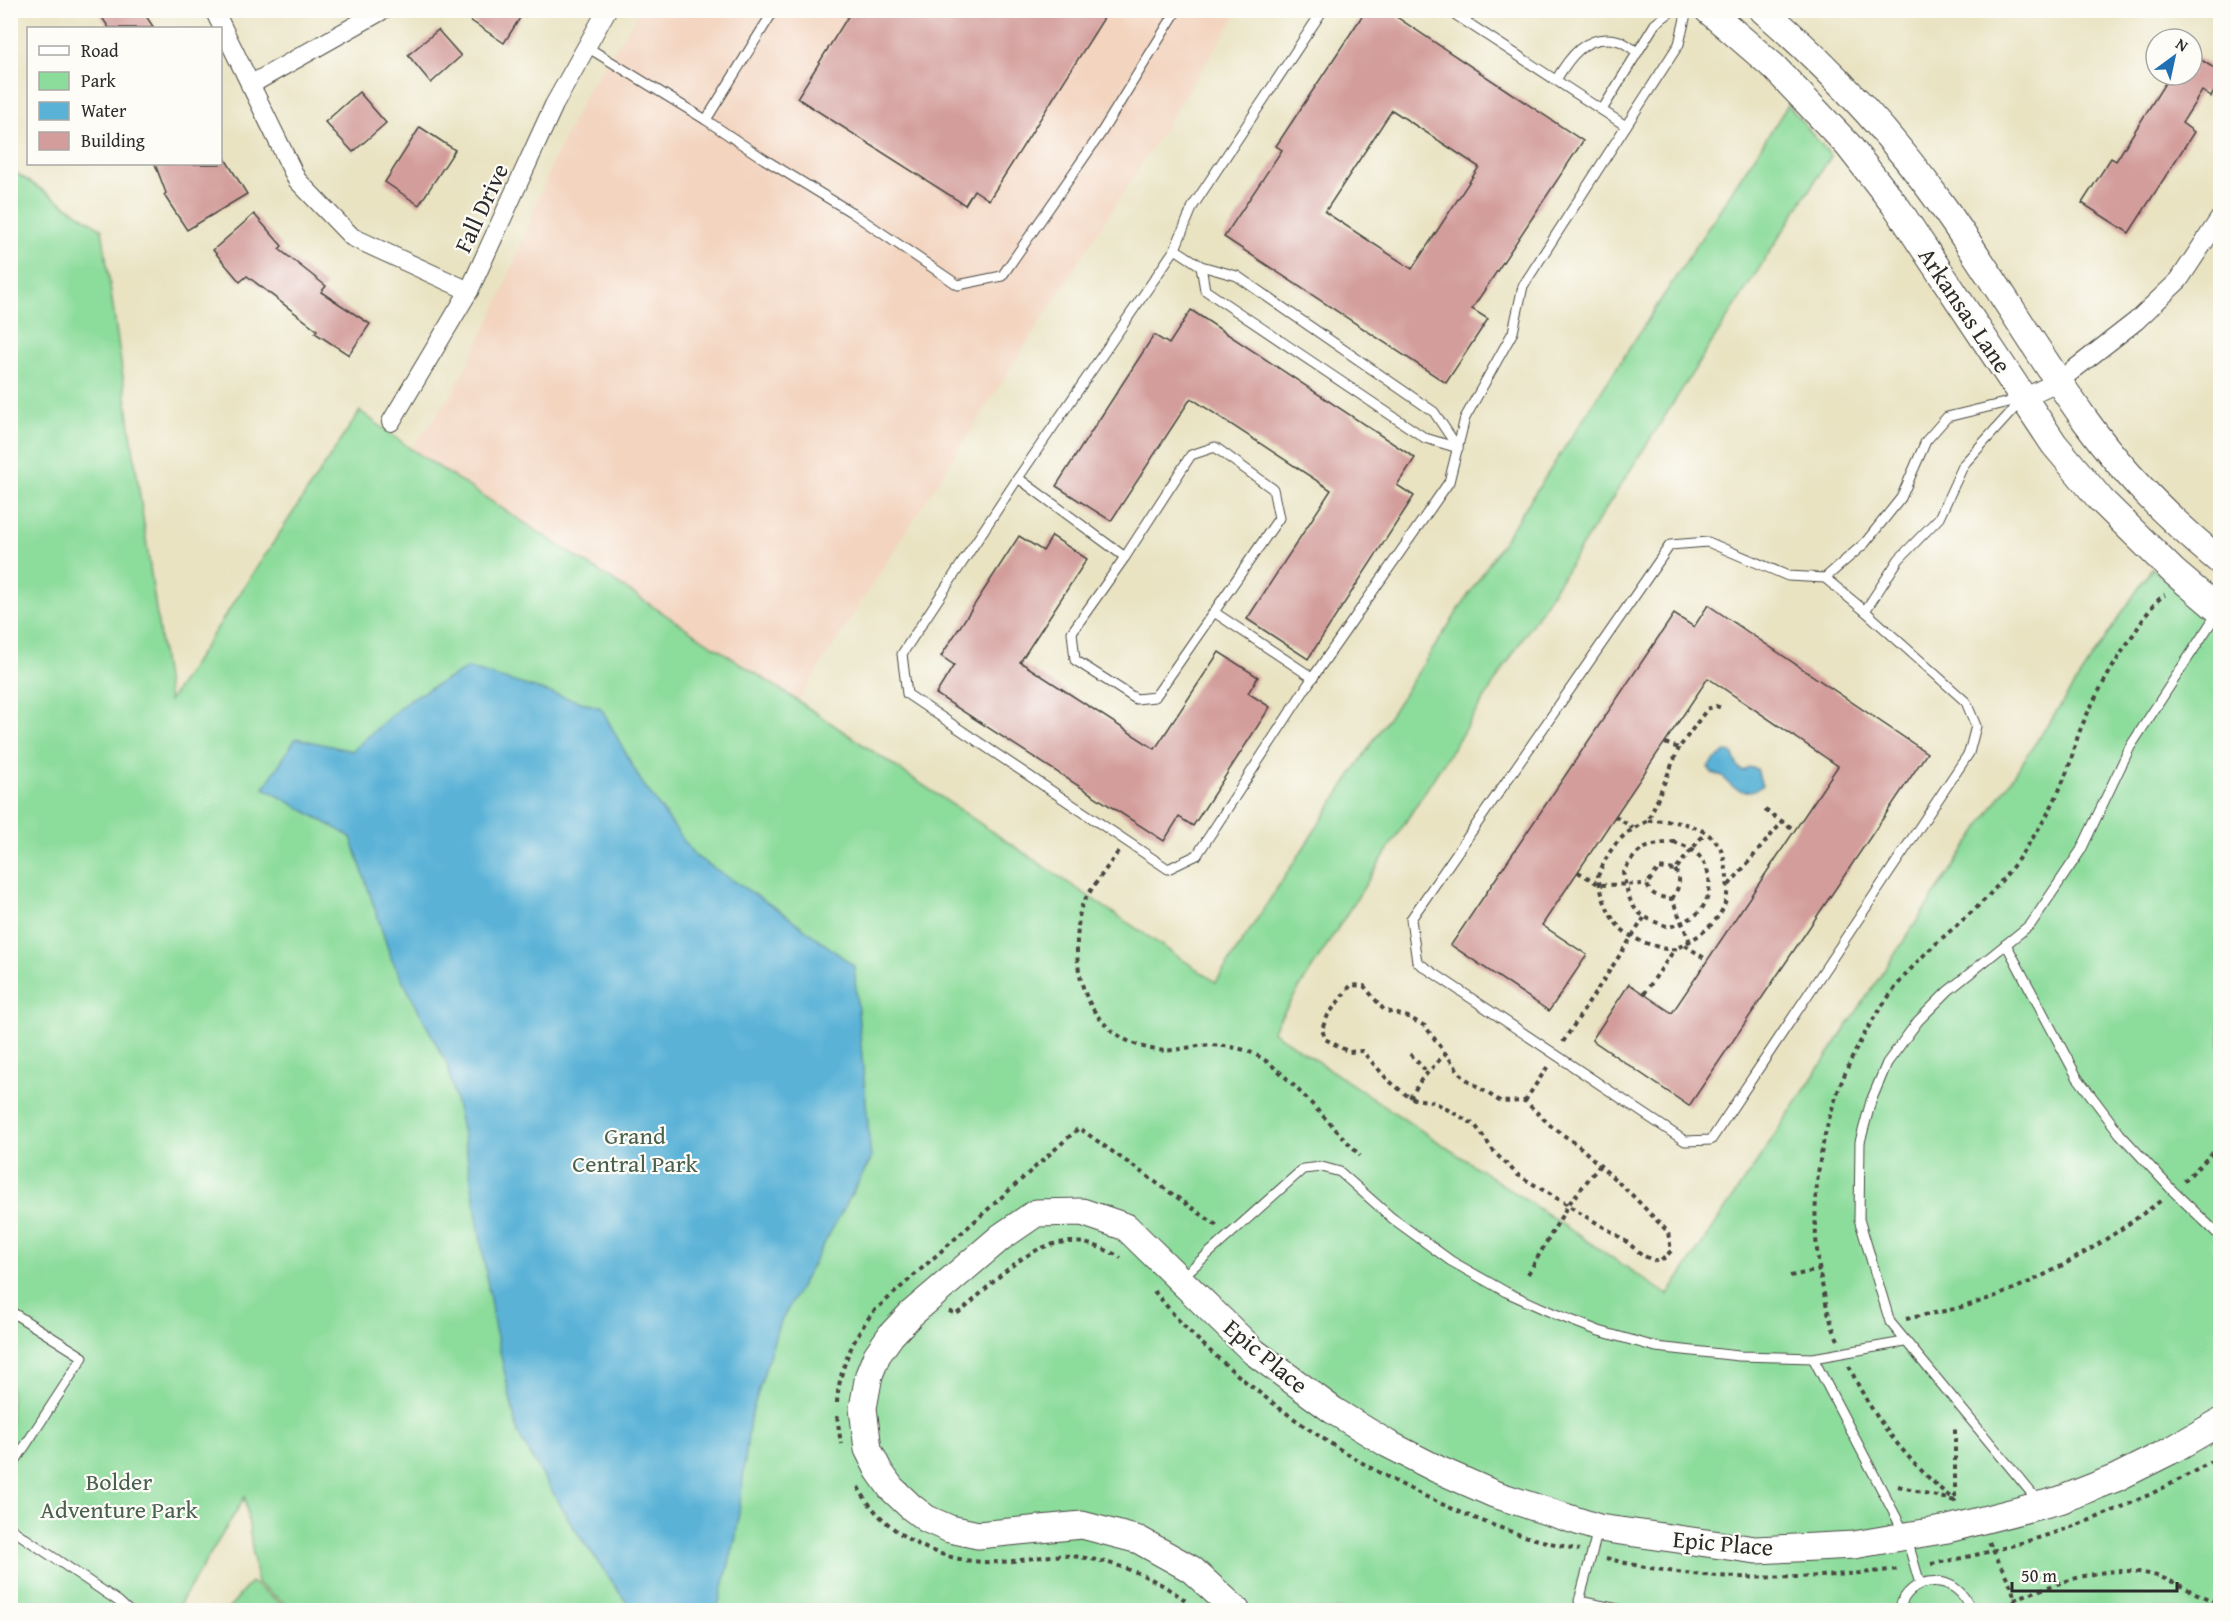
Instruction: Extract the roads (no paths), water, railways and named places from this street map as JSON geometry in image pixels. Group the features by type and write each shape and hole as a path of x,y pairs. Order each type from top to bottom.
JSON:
{"street":[{"path":"214,10 297,180 352,237 469,291"},
{"path":"250,85 383,10"},
{"name":"Fall Drive","path":"391,422 469,291 554,105 607,10"},
{"name":"Arkansas Lane","path":"1708,10 1774,67 1848,145 1898,209 2054,444 2101,500 2174,572 2220,611"},
{"name":"Arkansas Lane","path":"1763,10 1858,101 1943,207 2086,422 2120,464 2186,534 2220,561"},
{"path":"2024,398 2059,381 2136,321 2179,280 2220,218"},
{"name":"Epic Place","path":"1236,1611 1191,1569 1139,1540 1082,1525 978,1534 950,1529 927,1519 891,1488 868,1449 863,1408 869,1375 877,1355 891,1335 911,1314 1001,1237 1036,1213 1082,1212 1126,1227 1254,1352 1334,1411 1388,1444 1437,1469 1494,1494 1599,1528 1756,1550 1854,1545 1978,1521 2060,1500 2116,1478 2170,1451 2220,1422"}],"lane":[{"path":"706,120 774,10"},
{"path":"586,47 851,212 958,285 1002,276 1101,133 1177,10"},
{"path":"1323,10 1193,206 1174,249 1018,478 902,654 907,694 1168,869 1197,855 1313,678 1449,482 1465,418 1513,332 1523,286 1679,44 1687,10"},
{"path":"1448,10 1626,126"},
{"path":"1602,110 1655,24 1673,10"},
{"path":"1556,80 1570,57 1593,41 1617,40 1637,52"},
{"path":"1174,249 1202,266 1237,276 1434,412 1458,448"},
{"path":"1202,266 1205,290 1425,438 1458,448"},
{"path":"1825,578 1865,543 1901,498 1926,441 1947,417 2024,398"},
{"path":"1865,611 1899,559 1939,518 1964,464 2024,398"},
{"path":"1215,447 1273,489 1279,518 1155,697 1136,699 1075,660 1072,632 1125,557 1191,455 1215,447"},
{"path":"1018,478 1125,557"},
{"path":"1708,542 1788,576 1825,578 1865,611 1966,702 1977,726 1969,753 1712,1140 1685,1141 1417,962 1411,919 1670,545 1708,542"},
{"path":"2042,1505 1904,1342 1890,1322 1859,1219 1860,1142 1871,1101 1887,1063 1918,1021 1948,991 2031,924 2081,850 2130,747 2220,611"},
{"path":"1214,612 1313,678"},
{"path":"2006,944 2077,1077 2120,1134 2173,1191 2220,1236"},
{"path":"1180,1278 1303,1169 1322,1167 1340,1172 1392,1218 1451,1261 1506,1292 1599,1331 1656,1347 1739,1356 1813,1358 1904,1342"},
{"path":"10,1311 83,1357 10,1469"},
{"path":"1813,1358 1906,1536 1920,1584"},
{"path":"10,1528 118,1601 128,1611"},
{"path":"1599,1528 1579,1601 1623,1611"},
{"path":"1899,1611 1905,1595 1920,1584 1930,1581 1952,1586 1961,1593 1970,1611"}],"water":[{"path":"468,668 601,708 641,781 695,856 785,914 854,966 871,1159 778,1327 750,1419 736,1537 717,1610 632,1610 574,1528 518,1434 494,1324 466,1148 448,1066 391,958 351,837 264,788 296,738 352,751 408,700"},
{"path":"1726,752 1732,753 1738,767 1743,771 1748,767 1757,769 1762,786 1751,791 1740,790 1730,785 1723,776 1712,773 1708,767"}],"park label":[{"name":"Grand Central Park","path":"635,1149"},
{"name":"Bolder Adventure Park","path":"119,1495"}]}
